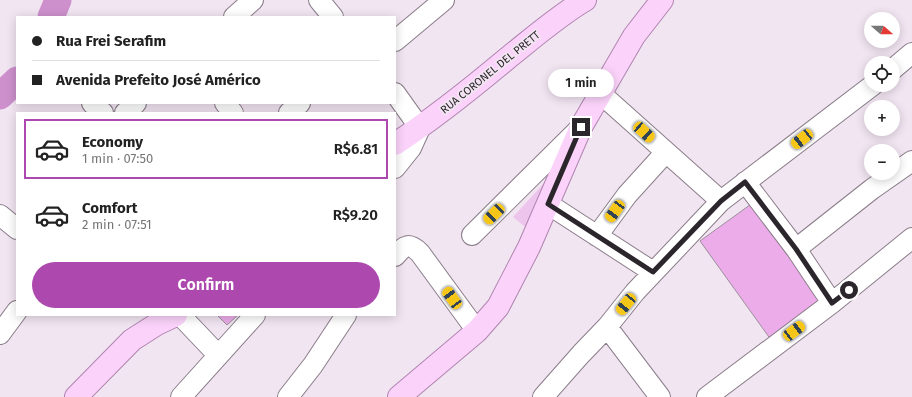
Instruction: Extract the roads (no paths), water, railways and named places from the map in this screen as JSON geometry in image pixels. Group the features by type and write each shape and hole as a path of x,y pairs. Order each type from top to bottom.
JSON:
{"main road":[{"name":"RUA CORONEL DEL PRETT","path":"396,143 420,128 547,27 585,0"},
{"path":"399,397 477,331 487,321 505,295 529,248 581,127 634,36 662,0"},
{"path":"76,397 132,340 157,324 174,316"}],"street":[{"path":"235,16 253,0"},
{"path":"318,0 332,16"},
{"path":"396,40 444,0"},
{"path":"900,63 912,53"},
{"path":"542,397 607,327 653,272 721,201 864,92"},
{"path":"600,93 721,201"},
{"path":"396,94 420,128 411,148 396,167"},
{"path":"93,104 102,112"},
{"path":"126,112 135,104"},
{"path":"226,104 232,112"},
{"path":"290,112 299,104"},
{"path":"472,235 581,127"},
{"path":"597,236 627,195 666,152"},
{"path":"796,249 872,189 912,161"},
{"path":"745,182 796,249 832,303"},
{"path":"548,204 653,272"},
{"path":"707,397 832,303 912,238"},
{"path":"396,255 405,247 415,247 477,331"},
{"path":"0,334 16,312"},
{"path":"181,316 218,355"},
{"path":"181,397 254,316"},
{"path":"288,397 313,365 345,316"},
{"path":"607,327 660,397"}],"waterway":[{"path":"51,16 58,0"},
{"path":"0,96 16,81"}]}
